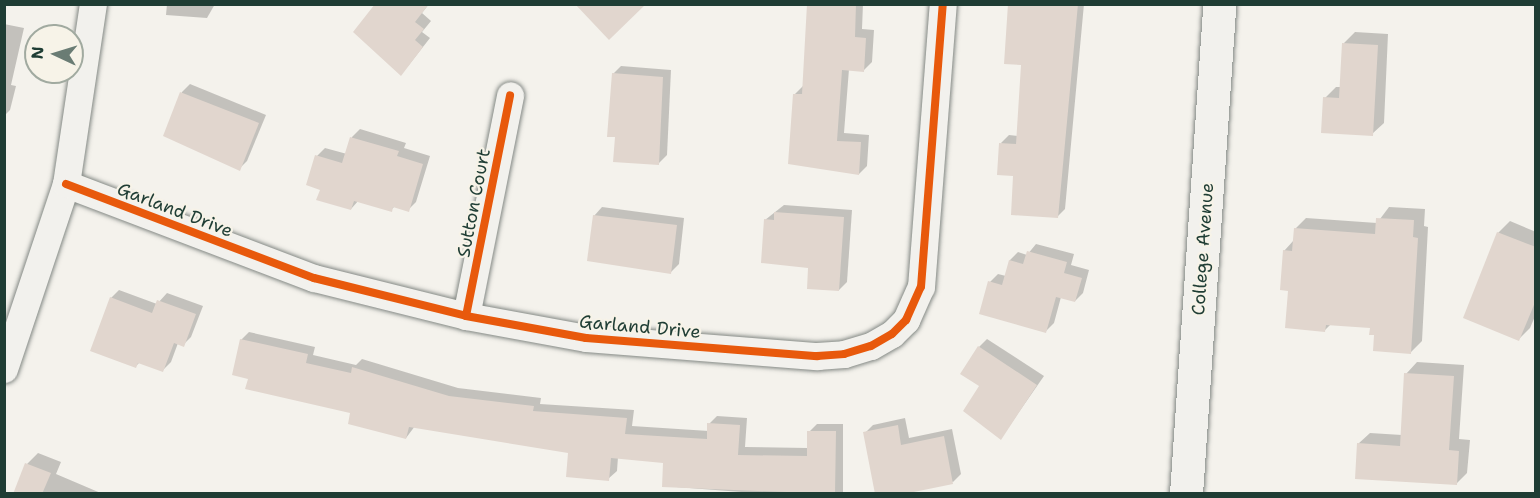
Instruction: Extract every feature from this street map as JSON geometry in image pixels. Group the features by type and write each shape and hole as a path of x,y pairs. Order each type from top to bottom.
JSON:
{"main road":[{"name":"College Avenue","path":"1186,494 1220,4"}],"street":[{"path":"4,369 9,344 66,184 93,4"},
{"name":"Garland Drive","path":"66,184 314,278 466,316 586,338 817,356 844,354 871,346 892,334 906,320 921,287 943,4"},
{"name":"Sutton Court","path":"466,316 510,95"}],"building":[{"path":"375,4 429,4 415,22 424,29 415,40 423,47 401,76 353,32"},
{"path":"575,4 646,4 609,40"},
{"path":"807,4 856,4 855,37 866,38 864,72 842,70 837,141 861,142 859,175 788,164 793,94 802,94"},
{"path":"1008,4 1078,4 1058,218 1011,215 1013,176 997,175 999,143 1016,144 1021,65 1004,64"},
{"path":"1342,43 1378,45 1373,136 1321,133 1323,97 1339,98"},
{"path":"612,73 663,77 659,165 613,162 615,137 607,137"},
{"path":"180,92 259,123 240,171 163,136"},
{"path":"350,137 399,151 397,156 423,164 409,212 393,207 392,212 354,201 351,210 316,200 320,190 306,185 315,155 342,163"},
{"path":"774,212 844,217 839,291 807,289 808,268 761,263 764,219 774,220"},
{"path":"593,215 677,225 671,274 587,261"},
{"path":"1376,218 1414,220 1413,237 1418,238 1411,354 1373,351 1374,335 1369,335 1370,328 1326,325 1325,332 1285,328 1288,291 1280,290 1283,250 1292,251 1294,228 1375,234"},
{"path":"1497,232 1536,247 1536,300 1519,341 1463,318"},
{"path":"1027,251 1067,262 1064,273 1082,278 1075,302 1056,297 1046,333 979,314 988,281 1002,285 1009,260 1023,264"},
{"path":"110,297 152,313 157,300 196,314 184,347 174,343 163,372 138,363 136,368 90,351"},
{"path":"240,339 308,354 306,363 351,373 352,367 449,396 534,406 533,411 627,418 625,434 707,439 707,423 740,425 738,455 807,456 807,431 836,431 835,494 662,487 663,463 611,458 609,481 566,477 568,453 409,427 406,439 348,424 350,413 245,389 248,379 232,375"},
{"path":"978,346 1037,385 1001,440 963,411 979,386 960,374"},
{"path":"1404,373 1454,376 1449,450 1459,451 1457,485 1355,479 1357,443 1400,446"},
{"path":"898,425 901,445 944,436 953,484 904,494 875,494 863,432"},
{"path":"25,463 51,473 42,494 13,494"}],"cycle path":[{"path":"66,184 314,278 466,316 586,338 817,356 844,354 871,346 892,334 906,320 921,287 943,4"},
{"path":"466,316 510,95"}]}
